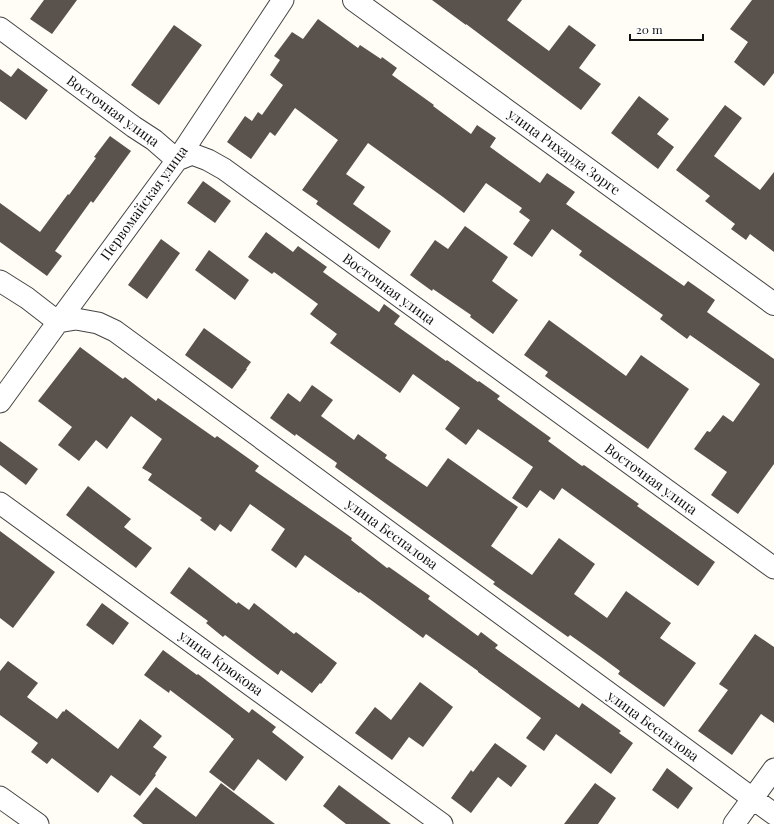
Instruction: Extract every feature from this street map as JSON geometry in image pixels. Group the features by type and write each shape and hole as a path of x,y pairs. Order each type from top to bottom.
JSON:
{"street":[{"name":"Первомайская улица","path":"0,402 177,160 283,0"},
{"name":"улица Рихарда Зорге","path":"354,0 774,304"},
{"name":"Восточная улица","path":"0,28 134,127 154,140 177,160 192,154 208,160 224,169 774,568"},
{"path":"0,281 27,298 58,322"},
{"name":"улица Беспалова","path":"58,322 76,319 98,323 115,331 774,814"},
{"name":"улица Крюкова","path":"0,502 442,824"},
{"path":"734,824 774,770"},
{"path":"0,797 38,824"}],"building":[{"path":"44,0 77,0 52,34 30,19"},
{"path":"432,0 522,0 507,20 549,51 569,25 596,45 579,68 601,84 581,110"},
{"path":"752,0 774,0 774,73 764,86 734,62 748,42 730,29"},
{"path":"318,19 358,48 360,45 381,59 382,57 397,68 392,75 471,134 477,125 496,138 490,147 540,183 547,173 575,192 566,204 684,286 688,281 715,300 707,312 774,359 774,464 738,514 711,495 727,472 694,449 707,431 710,432 723,415 733,422 760,384 690,335 687,339 660,319 663,315 579,255 582,251 552,229 532,257 513,244 530,220 519,212 522,208 486,183 464,213 368,143 346,174 365,187 353,204 391,231 379,249 316,204 318,201 302,190 338,140 295,108 275,136 270,132 251,159 227,142 245,116 252,121 258,112 262,115 283,85 270,75 280,60 274,56 292,32 303,39"},
{"path":"174,25 202,45 159,105 131,85"},
{"path":"18,68 48,90 26,120 0,101 0,69 11,77"},
{"path":"639,96 669,119 657,134 674,147 658,169 611,133"},
{"path":"725,105 742,118 714,156 760,190 774,172 774,252 750,234 746,240 731,229 735,224 705,201 710,196 676,170"},
{"path":"110,136 131,151 93,203 91,201 55,251 62,256 47,276 0,242 0,203 40,232 96,158 94,157"},
{"path":"203,181 231,201 215,223 187,203"},
{"path":"465,226 508,257 492,281 518,300 493,334 470,317 471,315 433,289 432,291 410,275 435,240 448,249"},
{"path":"266,232 293,252 298,246 327,267 323,272 379,312 384,304 400,316 394,324 446,361 447,360 500,396 497,399 551,438 548,441 582,466 584,465 639,504 637,506 715,562 698,586 562,488 554,500 540,490 527,508 512,498 533,467 478,429 466,445 445,429 460,408 413,374 400,393 330,343 337,334 310,314 318,304 274,272 272,274 248,257"},
{"path":"161,239 180,253 147,299 128,285"},
{"path":"209,250 249,280 235,300 195,270"},
{"path":"549,320 626,376 641,355 689,389 648,449 545,376 548,372 524,355"},
{"path":"204,328 251,362 232,389 185,355"},
{"path":"80,347 123,379 125,377 156,401 158,398 215,438 217,436 259,466 255,471 352,538 351,540 387,568 389,567 430,596 428,599 478,636 481,632 498,645 495,648 579,708 582,703 621,731 619,733 633,743 611,774 556,734 544,751 526,738 541,718 478,671 426,634 423,638 360,592 359,593 305,555 296,568 271,550 285,529 250,504 231,532 220,524 215,531 200,520 202,518 148,480 152,474 142,468 162,439 131,416 107,449 96,440 79,461 58,445 72,427 38,401"},
{"path":"312,385 333,400 321,416 354,440 358,434 387,455 385,458 427,487 448,458 518,507 491,546 532,575 559,538 595,564 574,594 607,618 626,591 671,623 660,638 696,663 664,707 618,674 620,671 601,657 570,635 568,637 493,584 495,582 335,467 337,463 296,434 295,436 270,418 288,393 300,402"},
{"path":"0,441 38,469 26,485 0,465"},
{"path":"88,486 131,519 124,527 152,548 136,568 66,515"},
{"path":"0,531 55,572 13,628 0,618"},
{"path":"189,567 237,604 238,602 249,610 254,603 294,634 296,632 337,663 312,693 281,670 278,675 225,635 223,637 206,623 208,621 170,593"},
{"path":"102,603 129,623 113,645 86,625"},
{"path":"755,634 774,647 774,723 761,714 732,755 698,731 728,690 719,684"},
{"path":"163,650 197,675 198,674 249,713 252,709 276,727 272,732 304,757 286,781 258,759 234,791 209,772 234,739 170,690 169,693 144,675"},
{"path":"8,661 38,683 27,697 57,719 66,709 118,749 140,719 162,736 153,747 167,757 155,774 156,775 140,796 111,775 98,793 52,758 47,764 31,752 38,743 0,715 0,671"},
{"path":"420,682 453,707 423,747 409,737 392,760 355,733 375,707 391,720"},
{"path":"495,743 527,766 511,787 498,777 471,813 451,798 471,770 473,772"},
{"path":"667,768 693,788 678,809 652,790"},
{"path":"221,783 275,824 143,824 133,816 156,787 196,817"},
{"path":"595,783 616,798 598,824 564,824"},
{"path":"339,785 391,824 346,824 323,806"}]}
